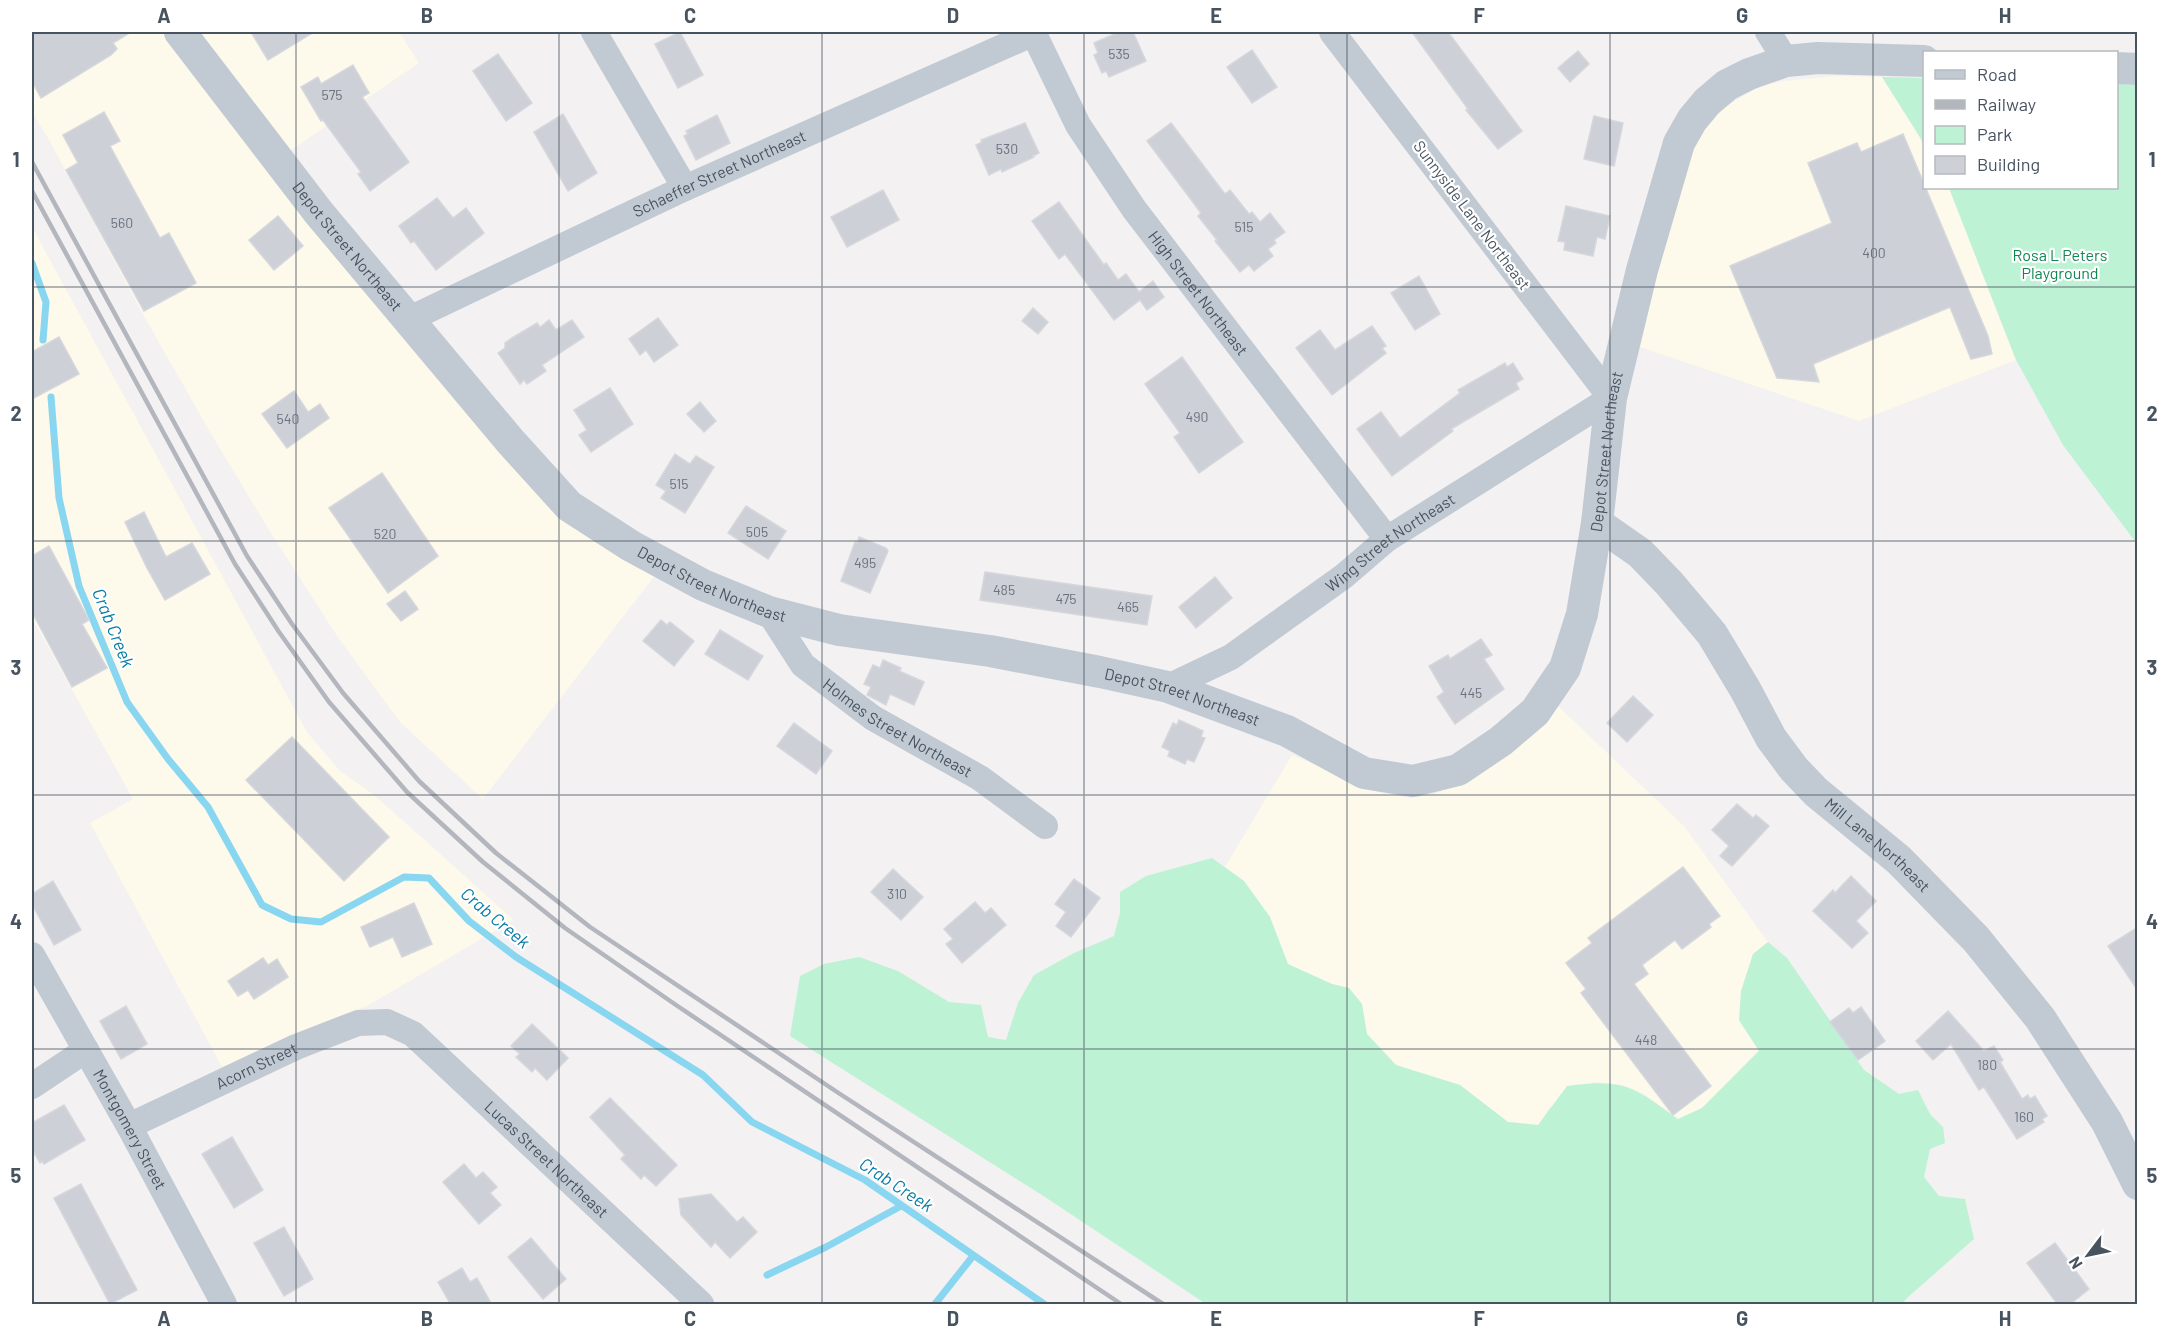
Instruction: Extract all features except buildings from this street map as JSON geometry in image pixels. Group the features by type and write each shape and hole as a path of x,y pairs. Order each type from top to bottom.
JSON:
{"street":[{"name":"Depot Street Northeast","path":"180,32 319,213 512,442 569,506 631,546 703,585 769,612 839,630 990,651 1168,687 1287,731 1364,773 1413,782 1458,770 1501,741 1535,712 1565,668 1582,614 1597,523 1611,398 1642,270 1678,143 1692,120 1726,85 1786,61 1818,58 1923,61"},
{"path":"594,32 685,188"},
{"name":"Schaeffer Street Northeast","path":"410,323 422,313 685,188 1033,32"},
{"name":"High Street Northeast","path":"1033,32 1078,125 1134,209 1387,539"},
{"name":"Sunnyside Lane Northeast","path":"1332,32 1611,398"},
{"path":"1768,32 1786,61"},
{"path":"2118,68 2138,69"},
{"name":"Wing Street Northeast","path":"1168,687 1231,657 1344,576 1387,539 1611,398"},
{"name":"Mill Lane Northeast","path":"1597,523 1640,553 1712,634 1771,738 1794,769 1816,792 1899,860 1976,939 2005,974 2040,1018 2107,1122 2138,1184"},
{"name":"Holmes Street Northeast","path":"769,612 803,665 812,672 873,718 980,778 1045,826"},
{"name":"Montgomery Street","path":"32,956 129,1126 224,1305"},
{"name":"Acorn Street","path":"129,1126 296,1047 358,1023 387,1022"},
{"name":"Lucas Street Northeast","path":"387,1022 414,1034 690,1302"},
{"path":"32,1086 86,1050"}],"shaded area":[{"path":"32,32 164,32 182,56 198,32 399,32 419,63 266,167 656,574 483,799 400,722 337,636 210,432 32,112"},
{"path":"1836,76 1882,77 1923,143 1923,189 1949,189 2016,360 1859,421 1637,346 1661,248 1695,142 1722,109 1765,85"},
{"path":"32,227 307,732 340,771 373,794 514,920 367,1006 291,1035 222,1067 90,823 133,799 32,618"},
{"path":"1558,706 1684,826 1768,942 1753,954 1739,1020 1759,1050 1702,1108 1678,1120 1644,1094 1623,1085 1593,1082 1549,1108 1539,1125 1508,1122 1460,1085 1396,1065 1367,1034 1362,1004 1349,988 1332,984 1287,964 1270,917 1244,881 1225,867 1292,755 1321,767 1362,789 1409,798 1433,795 1478,774"}],"green space":[{"path":"1882,77 1923,78 1923,143"},
{"name":"Rosa L Peters Playground","path":"2118,84 2137,85 2137,544 2063,445 2016,360 1949,189 2118,189"},
{"path":"1212,858 1244,881 1270,917 1288,964 1332,984 1349,988 1362,1004 1367,1034 1396,1065 1460,1085 1508,1122 1538,1125 1567,1086 1586,1084 1616,1084 1639,1092 1678,1119 1702,1108 1759,1051 1739,1020 1741,991 1753,954 1768,942 1787,958 1864,1070 1899,1094 1918,1090 1930,1114 1943,1127 1945,1143 1930,1149 1924,1177 1939,1196 1965,1199 1974,1239 1902,1304 1206,1304 1045,1197 790,1036 800,976 824,964 859,957 898,971 949,1002 981,1005 988,1037 1006,1040 1018,1003 1034,975 1074,953 1114,936 1120,913 1120,892 1146,876"}],"waterway":[{"name":"Crab Creek","path":"32,263 46,302 43,340"},
{"name":"Crab Creek","path":"51,397 59,498 79,586 127,702 168,759 208,807 262,905 291,919 321,922 404,877 429,878 469,921 516,957 703,1075 752,1122 865,1180 1044,1304"},
{"path":"767,1275 826,1247 901,1206"},
{"path":"935,1304 973,1256"}],"railway":[{"path":"32,162 247,556 292,624 343,693 419,781 496,853 590,927 837,1092 1163,1304"},
{"path":"32,191 235,564 279,632 329,702 407,792 483,862 565,928 1121,1304"}]}
